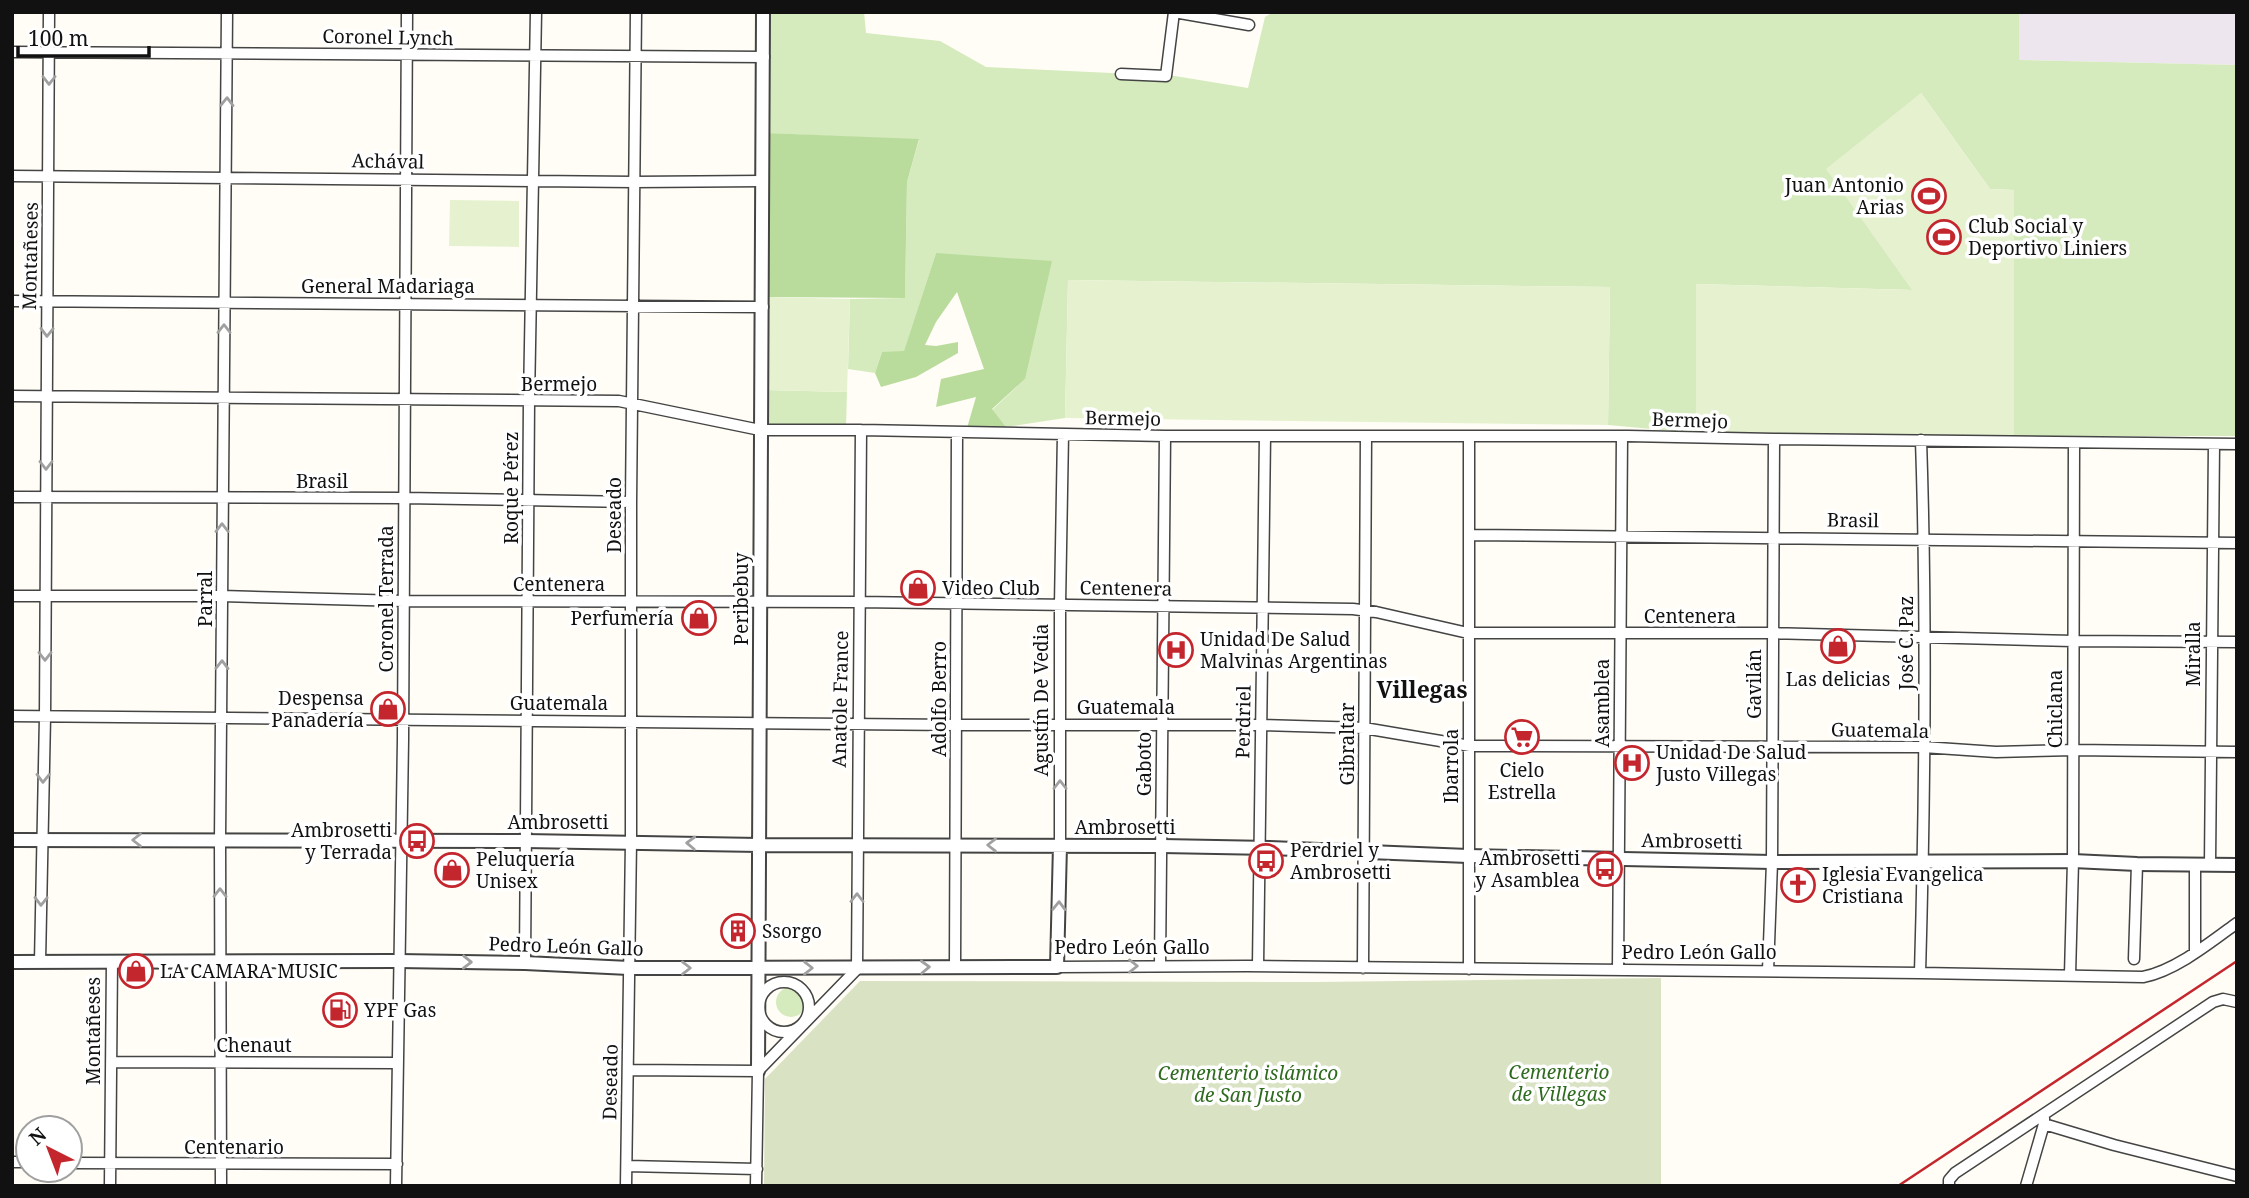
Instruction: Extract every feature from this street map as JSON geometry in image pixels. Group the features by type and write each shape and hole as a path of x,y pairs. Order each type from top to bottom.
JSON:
{"street":[{"name":"Montañeses","path":"40,962 49,12"},
{"name":"Parral","path":"221,1186 220,840 227,12"},
{"name":"Coronel Terrada","path":"397,1186 407,12"},
{"name":"Roque Pérez","path":"524,963 536,12"},
{"name":"Deseado","path":"626,1186 636,12"},
{"name":"Peribebuy","path":"756,1186 763,12"},
{"path":"1121,74 1166,76 1173,12 1249,25"},
{"name":"Coronel Lynch","path":"12,52 764,57"},
{"name":"Achával","path":"12,176 763,181"},
{"name":"General Madariaga","path":"12,301 763,306"},
{"name":"Bermejo","path":"12,396 619,401 760,430 1165,436 1622,436 2237,444"},
{"name":"Anatole France","path":"857,969 860,430"},
{"name":"Adolfo Berro","path":"955,966 957,432"},
{"name":"Agustín De Vedia","path":"1057,967 1063,434"},
{"name":"Gaboto","path":"1160,966 1165,436"},
{"name":"Perdriel","path":"1258,966 1265,436"},
{"name":"Gibraltar","path":"1363,968 1366,436"},
{"name":"Asamblea","path":"1618,970 1622,436"},
{"name":"Ibarrola","path":"1469,437 1469,969"},
{"name":"Gavilán","path":"1768,971 1772,862 1774,439"},
{"name":"José C. Paz","path":"1920,973 1924,539 1921,440"},
{"name":"Chiclana","path":"2070,975 2073,861 2074,443"},
{"name":"Miralla","path":"2210,864 2214,444"},
{"name":"Brasil","path":"12,497 404,498 631,502"},
{"name":"Brasil","path":"1469,535 2237,543"},
{"name":"Centenera","path":"12,596 222,596 528,602 859,602 1364,610 1468,634 1771,633 2073,641 2237,642"},
{"name":"Guatemala","path":"12,716 956,725 1261,725 1364,728 1469,746 1923,747 1996,752 2237,752"},
{"name":"Ambrosetti","path":"12,840 631,841 759,845 1162,846 1772,862 2073,861 2237,864"},
{"path":"2134,958 2137,864"},
{"path":"2195,951 2196,865"},
{"name":"Pedro León Gallo","path":"12,962 399,961 629,968 857,969 955,966 1258,966 2143,977 2161,972 2237,923"},
{"name":"Montañeses","path":"110,1186 112,961"},
{"path":"628,1070 758,1071 857,969"},
{"path":"792,982 800,986 809,1000 810,1009 802,1025 788,1032 772,1029 761,1018 759,1002 767,988 774,983 792,982"},
{"path":"1949,1186 1955,1173 2044,1119 2213,1002 2223,999 2237,1002"},
{"name":"Chenaut","path":"111,1062 397,1063"},
{"path":"2044,1119 2237,1176"},
{"path":"2026,1186 2044,1119"},
{"name":"Centenario","path":"84,1163 397,1164"},
{"path":"627,1167 757,1169"}],"shaded area":[{"path":"2019,12 2237,12 2237,65 2018,60"}],"green space":[{"path":"768,12 864,12 866,33 940,41 986,67 1175,76 1248,88 1265,17 1273,12 2019,12 2019,60 2237,65 2237,436 2014,436 2014,190 1990,189 1921,93 1913,290 1696,284 1696,433 1608,425 1610,287 1068,280 1065,418 1006,427 992,410 1025,379 936,253 904,352 882,352 875,373 848,369 850,299 905,298 907,182 919,140 766,133"},
{"name":"Club Social y Deportivo Liniers","path":"1921,93 1990,189 2014,190 2014,436 1696,433 1696,284 1912,290 1826,169"},
{"path":"766,133 919,139 907,182 905,298 769,297"},
{"path":"450,200 519,201 519,247 449,246"},
{"path":"936,253 1052,261 1025,379 992,409 1006,427 967,428 976,397 936,407 941,379 984,369 957,292 936,322 925,345 958,342 958,353 916,377 881,387 875,373 882,352 904,351"},
{"path":"1068,280 1610,287 1608,425 1065,418"},
{"path":"769,297 850,299 847,392 766,390"},
{"path":"766,390 847,392 846,426 765,424"},
{"name":"Cementerio de Villegas","path":"1661,978 1661,1186 764,1186 765,1079 860,981 1317,982"},
{"path":"791,987 802,991 806,1002 802,1013 791,1017 780,1013 776,1002 780,991"}],"railway":[{"path":"1898,1186 2237,961"}],"place":[{"name":"Juan Antonio Arias","path":"1929,196"},
{"name":"Club Social y Deportivo Liniers","path":"1944,237"},
{"name":"Video Club","path":"918,588"},
{"name":"Perfumería","path":"699,618"},
{"name":"Las delicias","path":"1838,646"},
{"name":"Unidad De Salud Malvinas Argentinas","path":"1176,650"},
{"name":"Despensa Panadería","path":"388,709"},
{"name":"Cielo Estrella","path":"1522,737"},
{"name":"Unidad De Salud Justo Villegas","path":"1632,763"},
{"name":"Ambrosetti y Terrada","path":"417,841"},
{"name":"Perdriel y Ambrosetti","path":"1266,861"},
{"name":"Ambrosetti y Asamblea","path":"1605,869"},
{"name":"Peluquería Unisex","path":"452,870"},
{"name":"Iglesia Evangelica Cristiana","path":"1798,885"},
{"name":"Ssorgo","path":"738,931"},
{"name":"LA CAMARA MUSIC","path":"136,971"},
{"name":"YPF Gas","path":"340,1010"}],"district":[{"name":"Villegas","path":"1422,690"}],"park label":[{"name":"Cementerio islámico de San Justo","path":"1248,1084"}]}
